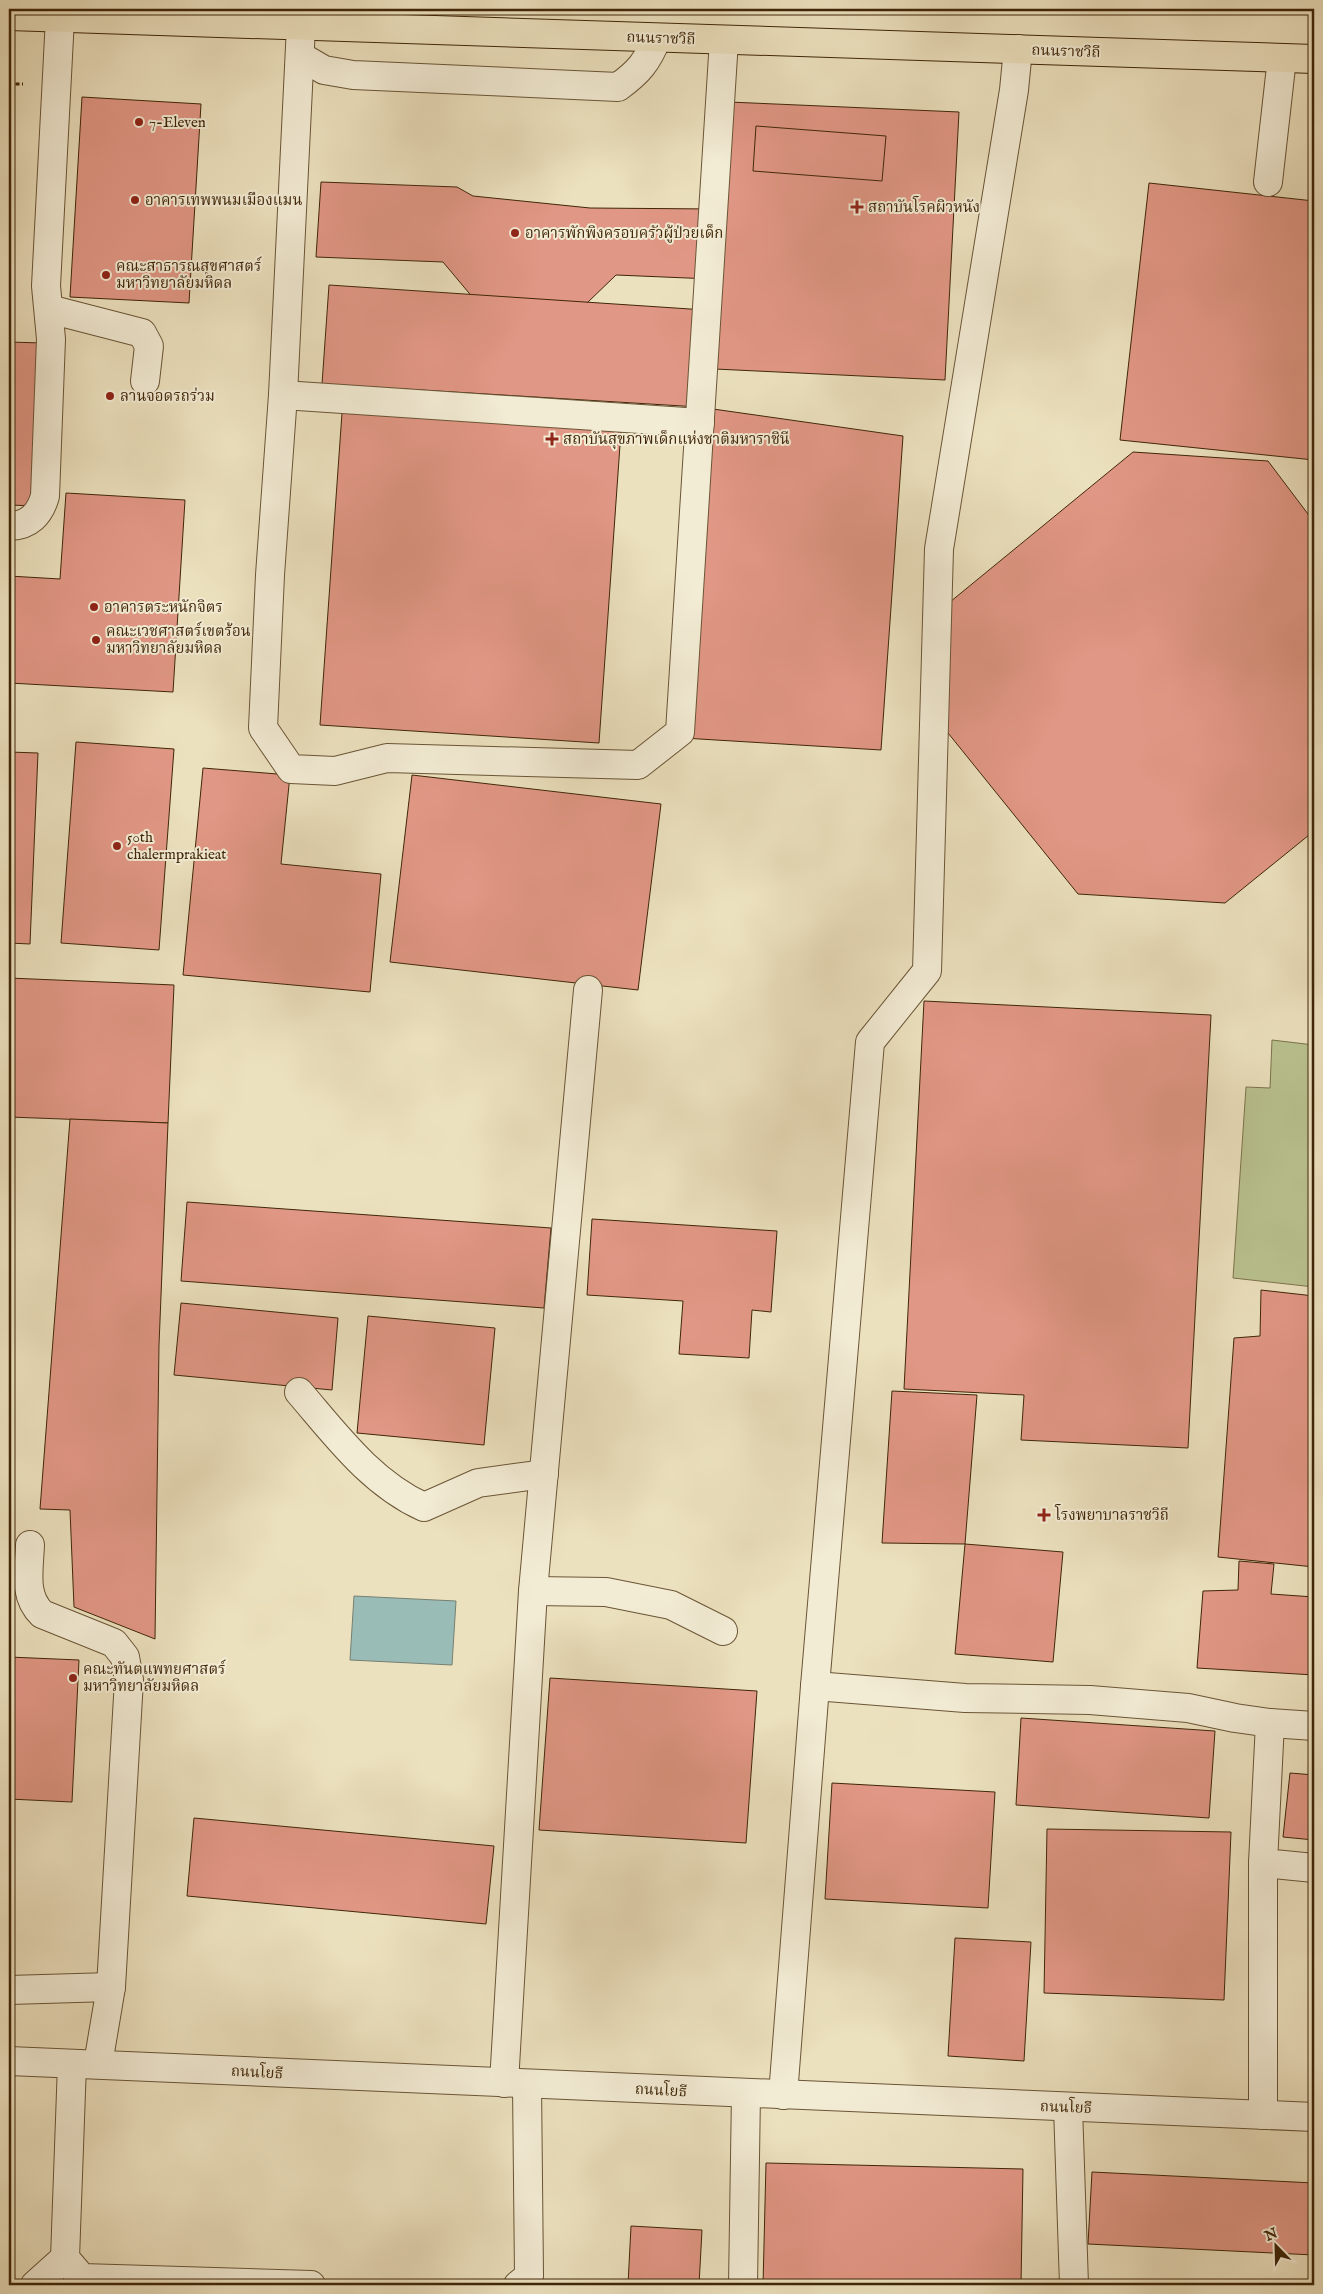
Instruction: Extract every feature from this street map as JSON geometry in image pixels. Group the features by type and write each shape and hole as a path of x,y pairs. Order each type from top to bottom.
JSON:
{"main road":[{"name":"ถนนราชวิถี","path":"9,16 1314,59"}],"street":[{"path":"9,526 17,526 30,520 41,511 45,496 51,339 46,286 60,18"},
{"path":"301,26 283,395 270,575 263,728 291,769 335,771 387,758 638,765 680,732 724,40"},
{"path":"300,56 324,70 353,76 618,87 642,68 650,57 657,38"},
{"path":"783,2095 815,1686 870,1042 927,971 939,549 1014,90 1018,49"},
{"path":"1268,182 1282,58"},
{"path":"49,309 142,333 149,346 145,381"},
{"path":"283,395 700,423"},
{"path":"518,2285 529,2276 516,2083 533,1591 588,990"},
{"path":"299,1392 357,1460 403,1498 424,1507 478,1483 544,1474"},
{"path":"30,1545 28,1588 34,1606 42,1614 114,1643 125,1656 129,1680 111,1987 85,2064 65,2258 35,2285"},
{"path":"533,1591 606,1592 662,1603 671,1605 723,1632"},
{"path":"815,1686 965,1698 1090,1700 1188,1708 1235,1718 1314,1726"},
{"path":"1264,2115 1263,1863 1270,1723"},
{"path":"1263,1863 1314,1868"},
{"path":"9,1990 111,1987"},
{"name":"ถนนโยธี","path":"9,2061 1314,2118"},
{"path":"743,2285 746,2093"},
{"path":"1068,2107 1074,2285"},
{"path":"65,2258 82,2278 311,2285"}],"green space":[{"path":"1272,1040 1314,1045 1314,1287 1233,1278 1246,1087 1270,1088"}],"water":[{"path":"354,1596 456,1601 452,1665 350,1660"}],"building":[{"name":"อาคารเทพพนมเมืองแมน","path":"82,97 201,104 189,303 70,297"},
{"name":"สถาบันโรคผิวหนัง","path":"729,102 959,112 945,380 715,369"},
{"path":"756,126 886,136 882,181 753,171"},
{"name":"อาคารพักพิงครอบครัวผู้ป่วยเด็ก","path":"321,182 457,187 473,196 590,208 713,209 711,279 616,275 586,304 474,299 443,262 316,257"},
{"path":"1149,183 1314,201 1314,460 1120,440"},
{"path":"329,285 705,310 699,407 322,384"},
{"path":"9,342 42,343 38,506 9,505"},
{"path":"699,407 903,436 881,750 683,738"},
{"path":"342,413 621,431 599,743 320,725"},
{"path":"1133,452 1268,461 1314,522 1314,831 1225,903 1078,894 944,728 950,602"},
{"name":"อาคารตระหนักจิตร","path":"66,493 185,500 173,692 9,683 9,576 60,579"},
{"name":"50th chalermprakieat","path":"76,742 174,749 159,950 61,943"},
{"path":"9,752 38,753 30,944 9,943"},
{"path":"203,768 290,775 281,864 381,874 370,992 183,975"},
{"path":"412,775 661,804 638,990 390,962"},
{"path":"9,978 174,985 168,1123 9,1117"},
{"path":"924,1001 1211,1015 1188,1448 1021,1440 1024,1395 904,1389"},
{"path":"70,1119 168,1123 159,1345 155,1639 74,1607 70,1510 40,1509"},
{"path":"187,1202 551,1228 544,1308 181,1281"},
{"path":"592,1219 777,1231 771,1312 752,1310 749,1358 679,1354 683,1301 587,1295"},
{"path":"1261,1290 1314,1296 1314,1567 1218,1557 1234,1338 1260,1336"},
{"path":"181,1303 338,1318 332,1390 174,1375"},
{"path":"368,1316 495,1328 484,1445 357,1433"},
{"path":"892,1391 977,1395 965,1544 882,1543"},
{"path":"965,1544 1063,1552 1053,1662 955,1654"},
{"path":"1239,1561 1274,1564 1271,1594 1314,1597 1314,1675 1197,1668 1203,1591 1238,1590"},
{"path":"9,1657 79,1660 72,1802 9,1799"},
{"path":"550,1678 757,1691 746,1843 539,1830"},
{"path":"1021,1718 1215,1731 1209,1818 1016,1805"},
{"path":"1290,1773 1314,1775 1314,1840 1283,1837"},
{"path":"832,1783 995,1792 988,1908 825,1899"},
{"path":"194,1818 494,1846 486,1924 187,1896"},
{"path":"1047,1829 1231,1832 1224,2000 1044,1993"},
{"path":"955,1938 1031,1942 1024,2061 948,2056"},
{"path":"766,2163 1023,2169 1021,2285 763,2285"},
{"path":"1092,2172 1314,2183 1314,2255 1088,2244"},
{"path":"631,2226 702,2230 699,2285 628,2285"}],"place":[{"name":"7-Eleven","path":"139,122"},
{"name":"อาคารเทพพนมเมืองแมน","path":"135,200"},
{"name":"สถาบันโรคผิวหนัง","path":"857,207"},
{"name":"อาคารพักพิงครอบครัวผู้ป่วยเด็ก","path":"515,233"},
{"name":"คณะสาธารณสุขศาสตร์ มหาวิทยาลัยมหิดล","path":"106,275"},
{"name":"ลานจอดรถร่วม","path":"110,396"},
{"name":"สถาบันสุขภาพเด็กแห่งชาติมหาราชินี","path":"552,439"},
{"name":"อาคารตระหนักจิตร","path":"94,607"},
{"name":"คณะเวชศาสตร์เขตร้อน มหาวิทยาลัยมหิดล","path":"96,640"},
{"name":"50th chalermprakieat","path":"117,846"},
{"name":"โรงพยาบาลราชวิถี","path":"1044,1515"},
{"name":"คณะทันตแพทยศาสตร์ มหาวิทยาลัยมหิดล","path":"73,1678"}]}
